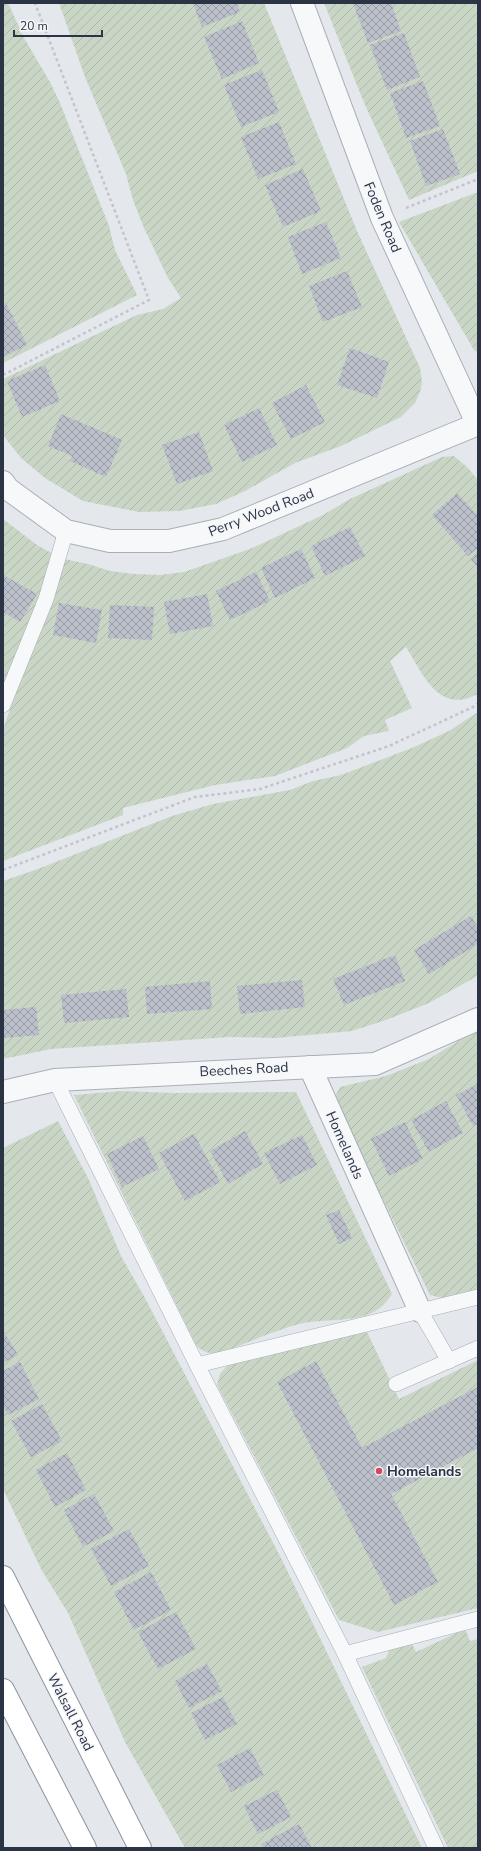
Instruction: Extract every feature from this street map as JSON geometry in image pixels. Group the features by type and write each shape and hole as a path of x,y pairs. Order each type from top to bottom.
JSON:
{"highway":[{"name":"Walsall Road","path":"3,1577 140,1848"},
{"path":"3,1690 85,1848"}],"street":[{"name":"Foden Road","path":"302,3 382,218 478,425"},
{"name":"Perry Wood Road","path":"3,482 8,489 66,531 110,541 169,541 223,530 478,425"},
{"name":"Beeches Road","path":"3,1092 55,1080 375,1064 478,1019"},
{"name":"Homelands","path":"310,1067 420,1311"}],"lane":[{"path":"3,704 46,599 66,531"},
{"path":"55,1080 197,1365 345,1654 436,1848"},
{"path":"197,1365 478,1296"},
{"path":"420,1311 450,1361"},
{"path":"396,1384 478,1348"},
{"path":"345,1654 478,1619"}],"path":[{"path":"3,375 149,300 35,3"},
{"path":"382,218 478,179"},
{"path":"3,870 195,797 260,790 389,746 473,707 478,702"}],"green space":[{"path":"3,3 8,3 24,38 50,82 60,103 109,226 115,250 137,295 3,363"},
{"path":"59,3 264,3 357,231 420,368 422,382 420,392 415,403 401,417 341,446 295,463 245,491 216,504 179,511 139,512 83,501 45,478 21,458 3,435 3,379 137,315 163,309 181,298 168,278 144,228 133,200 126,174 85,77"},
{"path":"324,3 478,3 478,171 409,200 365,105"},
{"path":"478,192 478,353 474,350 399,222"},
{"path":"454,456 468,468 478,480 478,694 464,699 452,699 442,695 433,688 426,679 406,647 390,661 412,708 385,720 389,731 364,736 347,748 275,776 215,785 123,808 123,815 3,861 3,729 64,559 88,564 110,571 134,574 160,575 184,572 250,549 323,515 350,499 442,457"},
{"path":"3,519 37,545 53,554 41,598 3,687"},
{"path":"478,712 478,975 429,1003 386,1020 352,1031 276,1038 230,1037 51,1049 3,1059 3,881 38,869 172,816 213,804 290,790 313,781 341,775 412,748 449,731"},
{"path":"478,1029 478,1289 442,1298 430,1295 338,1108 336,1095 340,1087 386,1076 429,1059"},
{"path":"121,1091 174,1093 296,1092 392,1294 384,1305 374,1312 350,1319 299,1324 221,1353 210,1353 201,1350 196,1345 74,1095"},
{"path":"58,1121 89,1180 121,1256 146,1300 281,1558 422,1848 185,1848 125,1742 68,1613 41,1569 3,1489 3,1148"},
{"path":"367,1332 399,1399 478,1360 478,1608 378,1632 339,1620 217,1385 220,1374 232,1360"},
{"path":"465,1629 470,1641 478,1639 478,1848 448,1848 362,1667 386,1658 390,1648 411,1642 416,1652"}],"building":[{"path":"193,3 237,3 240,12 202,27"},
{"path":"353,3 391,3 401,31 368,43"},
{"path":"242,21 259,63 222,79 204,37"},
{"path":"404,33 420,77 387,90 370,45"},
{"path":"262,70 279,112 241,127 224,85"},
{"path":"423,81 440,126 406,138 390,93"},
{"path":"279,122 296,164 258,179 241,137"},
{"path":"443,129 460,174 426,186 410,141"},
{"path":"303,169 321,211 283,227 265,185"},
{"path":"326,222 341,258 302,274 288,237"},
{"path":"347,271 362,307 323,322 309,286"},
{"path":"6,303 27,345 3,357 3,304"},
{"path":"350,348 389,362 377,398 337,385"},
{"path":"45,365 60,401 22,417 7,381"},
{"path":"306,385 325,422 291,439 272,403"},
{"path":"259,408 277,445 242,462 224,425"},
{"path":"61,414 122,440 106,477 70,461 72,456 48,446"},
{"path":"199,432 213,471 177,484 162,445"},
{"path":"457,493 478,516 478,548 468,556 432,515"},
{"path":"350,527 365,556 325,576 311,546"},
{"path":"301,549 315,578 275,598 261,568"},
{"path":"478,553 478,567 471,560"},
{"path":"256,572 270,601 230,620 216,591"},
{"path":"3,575 37,594 20,622 3,612"},
{"path":"207,594 213,626 170,634 164,602"},
{"path":"59,603 102,610 96,643 53,635"},
{"path":"110,605 154,607 152,640 108,638"},
{"path":"471,916 478,928 478,944 429,974 414,950"},
{"path":"395,955 405,981 344,1005 333,979"},
{"path":"302,980 305,1007 240,1014 237,986"},
{"path":"210,981 212,1009 147,1014 145,987"},
{"path":"126,989 129,1017 64,1023 61,995"},
{"path":"36,1007 39,1035 3,1038 3,1010"},
{"path":"478,1084 478,1124 473,1126 456,1095"},
{"path":"446,1101 463,1133 429,1152 411,1120"},
{"path":"405,1122 423,1159 389,1176 371,1139"},
{"path":"245,1131 263,1164 228,1184 210,1151"},
{"path":"194,1134 220,1182 185,1201 159,1153"},
{"path":"302,1135 317,1165 280,1184 264,1153"},
{"path":"143,1136 159,1169 122,1187 107,1154"},
{"path":"339,1210 352,1238 339,1244 326,1215"},
{"path":"3,1330 18,1355 3,1363"},
{"name":"Homelands","path":"316,1361 362,1448 478,1387 478,1448 391,1494 438,1582 394,1605 277,1382"},
{"path":"20,1362 39,1399 8,1415 3,1406 3,1371"},
{"path":"42,1404 62,1441 31,1457 11,1421"},
{"path":"67,1453 86,1490 55,1507 36,1470"},
{"path":"94,1494 114,1531 83,1547 64,1510"},
{"path":"129,1529 149,1566 111,1586 91,1549"},
{"path":"151,1572 171,1610 134,1630 114,1592"},
{"path":"176,1612 196,1649 158,1669 138,1632"},
{"path":"207,1664 222,1691 189,1708 175,1681"},
{"path":"223,1697 237,1724 205,1740 191,1713"},
{"path":"250,1748 264,1775 231,1792 217,1765"},
{"path":"277,1790 291,1817 258,1834 244,1806"},
{"path":"299,1824 312,1848 264,1848 261,1844"}],"place":[{"name":"Homelands","path":"379,1471"}]}
